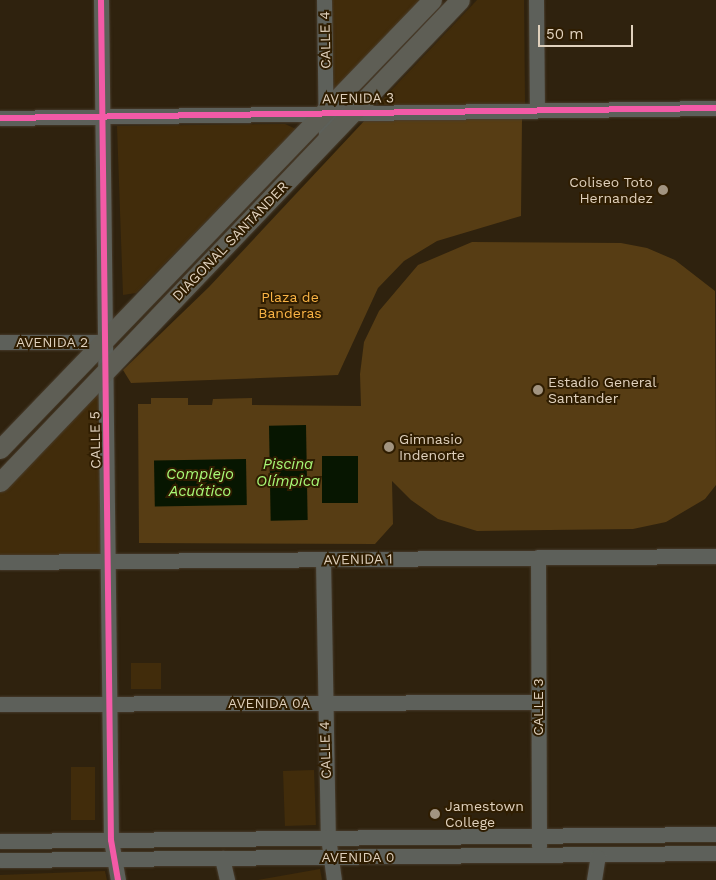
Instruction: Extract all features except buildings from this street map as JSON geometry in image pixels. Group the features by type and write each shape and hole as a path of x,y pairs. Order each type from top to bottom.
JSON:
{"main road":[{"name":"DIAGONAL SANTANDER","path":"0,449 432,0"},
{"name":"DIAGONAL SANTANDER","path":"0,482 460,0"}],"street":[{"name":"CALLE 5","path":"101,0 111,840 118,880"},
{"name":"CALLE 4","path":"324,0 326,141"},
{"path":"536,0 537,109"},
{"name":"AVENIDA 3","path":"0,118 355,110 716,108"},
{"name":"AVENIDA 2","path":"0,342 105,342"},
{"name":"AVENIDA 1","path":"0,562 716,556"},
{"name":"CALLE 3","path":"538,558 539,856"},
{"name":"CALLE 4","path":"323,559 324,703 328,837 334,880"},
{"name":"AVENIDA 0A","path":"0,704 538,702"},
{"name":"AVENIDA 0","path":"0,842 716,834"},
{"name":"AVENIDA 0","path":"0,860 598,856 716,853"},
{"path":"594,880 598,856"},
{"path":"222,858 227,880"}],"shaded area":[{"path":"331,0 429,0 334,97"},
{"path":"477,0 524,0 525,105 377,105"},
{"path":"285,124 296,129 136,293 123,295 117,126"},
{"path":"103,386 102,558 0,559 0,491"},
{"path":"131,663 161,663 161,689 131,689"},
{"path":"71,767 95,767 95,820 71,820"},
{"path":"314,770 316,825 285,826 283,771"},
{"path":"320,869 321,880 258,880"},
{"path":"105,871 107,880 0,880 0,875"}],"green space":[{"name":"Plaza de Banderas","path":"366,119 522,119 521,216 437,241 404,261 378,288 338,375 131,383 123,370 209,287"},
{"name":"Estadio General Santander","path":"472,242 621,243 647,248 675,260 715,291 716,485 705,499 666,522 633,529 477,531 438,519 411,500 392,481 393,524 375,544 139,543 138,404 151,404 151,398 188,398 188,405 212,405 213,399 252,398 252,405 361,406 360,374 364,342 379,311 418,265"}],"water":[{"name":"Piscina Olímpica","path":"306,425 308,520 271,521 269,426"},
{"path":"322,456 358,456 358,503 322,503"},
{"name":"Complejo Acuático","path":"246,459 247,505 155,507 154,461"}],"cycle path":[{"path":"101,0 111,840 118,880"},
{"path":"0,118 716,108"}],"place":[{"name":"Coliseo Toto Hernandez","path":"663,190"},
{"name":"Estadio General Santander","path":"538,390"},
{"name":"Gimnasio Indenorte","path":"389,447"},
{"name":"Jamestown College","path":"435,814"}]}
